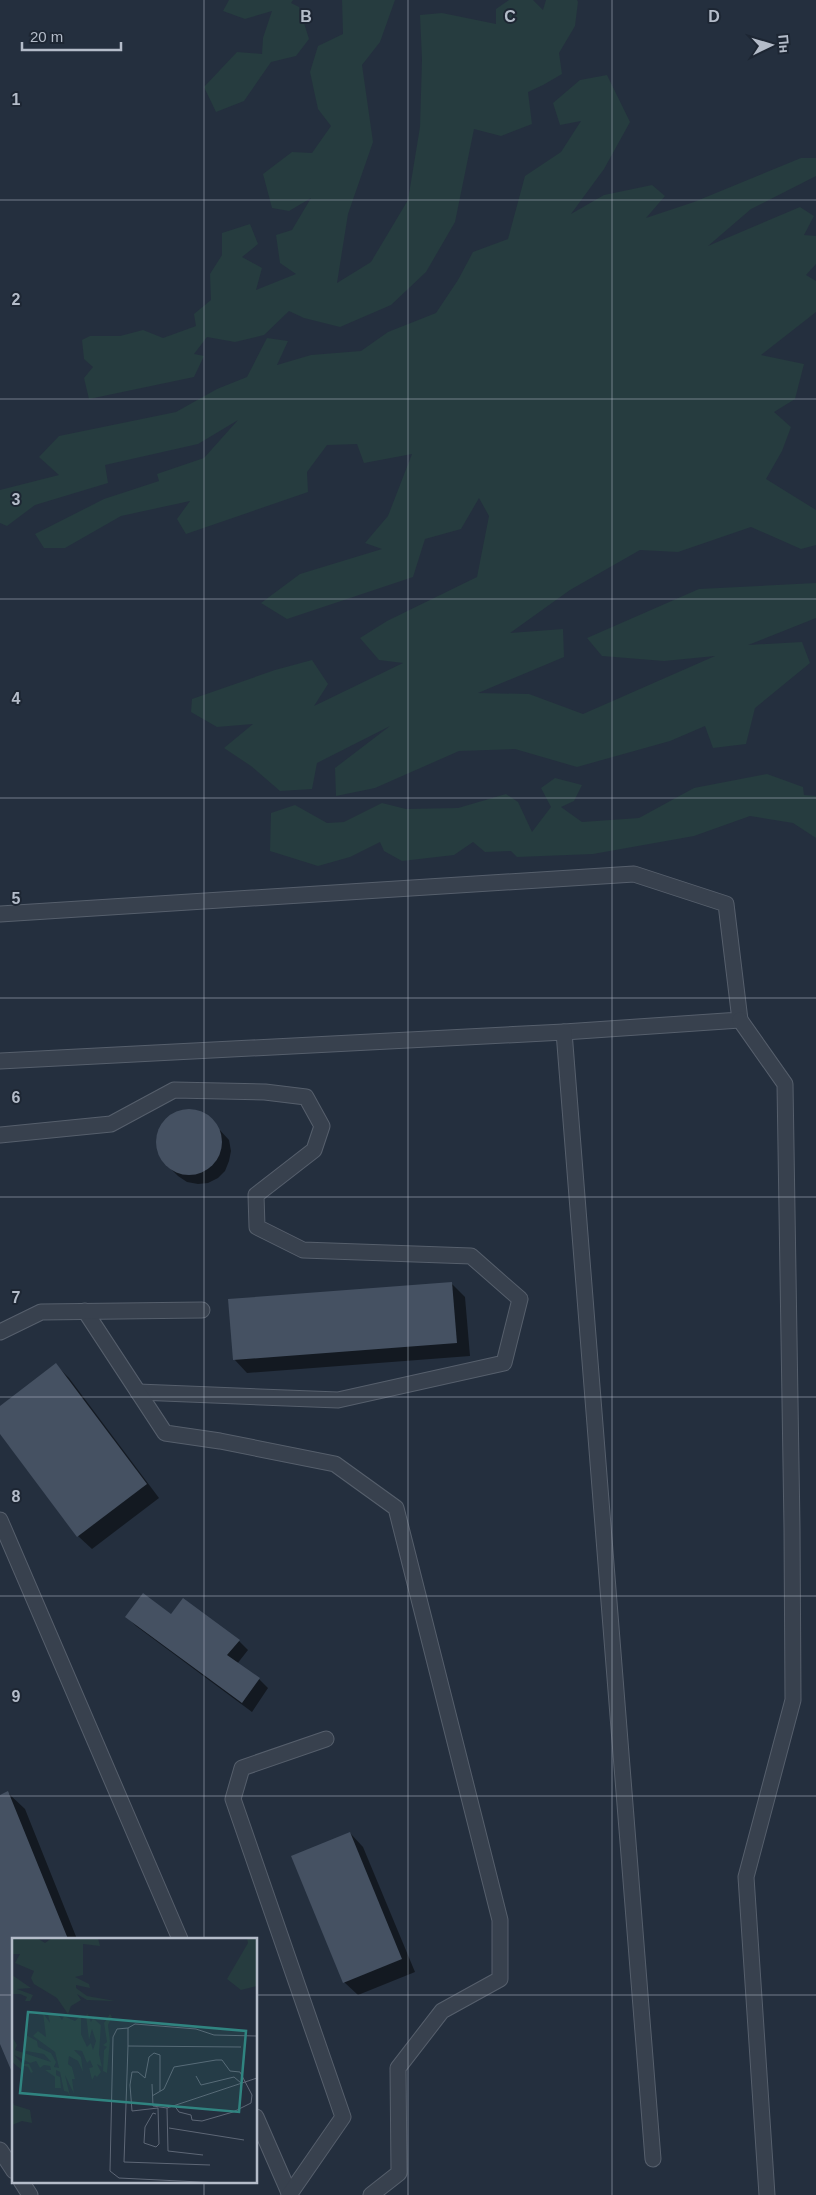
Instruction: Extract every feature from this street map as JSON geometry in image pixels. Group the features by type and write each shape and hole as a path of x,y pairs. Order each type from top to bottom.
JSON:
{"lane":[{"path":"0,914 634,874 726,904 740,1020 785,1084 793,1700 746,1877 767,2195"},
{"path":"0,1061 564,1032 740,1020"},
{"path":"564,1032 653,2159"},
{"path":"0,1136 111,1124 174,1090 265,1092 306,1097 322,1126 314,1150 256,1195 257,1227 303,1250 471,1256 520,1299 504,1363 338,1400 138,1392"},
{"path":"0,1332 41,1312 202,1310"},
{"path":"85,1312 165,1433 220,1441 335,1464 396,1508 500,1920 500,1979 442,2011 398,2068 399,2173 371,2195"},
{"path":"0,1520 4,1544 180,1938"},
{"path":"290,2195 343,2117 234,1799 242,1768 326,1739"},
{"path":"258,2122 290,2195"},
{"path":"0,2150 12,2167"},
{"path":"22,2182 30,2195"}],"green space":[{"path":"229,0 293,0 291,3 299,7 309,39 296,56 271,62 244,101 216,112 204,87 237,52 262,54 263,38 272,11 245,19 223,11"},
{"path":"342,0 395,0 380,42 362,65 373,142 348,214 337,283 371,262 408,200 420,127 422,59 420,15 442,13 496,24 496,9 509,0 533,0 543,10 546,0 577,0 578,2 575,26 559,53 562,74 528,92 532,124 501,136 474,129 455,222 426,272 391,305 340,327 304,318 289,311 264,335 235,342 207,337 194,354 204,356 194,377 89,399 84,378 93,367 84,359 82,340 90,336 120,336 143,330 163,338 196,326 194,314 211,300 210,274 222,255 222,233 250,224 258,244 242,257 262,268 256,290 296,274 280,263 276,235 292,230 311,198 289,211 272,208 263,174 292,152 312,153 331,126 318,109 310,72 318,46 343,34"},
{"path":"607,75 630,122 604,169 571,214 604,195 652,185 665,196 646,218 694,202 801,158 816,158 816,176 751,209 708,246 800,207 814,216 804,235 816,236 816,264 806,275 816,281 816,312 761,355 804,364 795,399 774,412 791,427 782,451 766,479 816,510 816,545 801,549 751,527 678,552 640,550 570,590 510,633 563,629 564,657 478,693 529,694 583,714 715,656 664,661 602,656 587,638 699,589 816,583 816,618 748,645 802,642 810,663 755,708 746,744 713,748 705,726 670,741 577,767 515,749 459,751 375,788 336,796 335,768 390,726 317,763 312,789 280,791 251,766 224,748 253,724 217,727 191,712 192,699 275,670 312,660 328,684 314,706 403,663 379,660 360,638 387,621 477,577 489,516 479,498 461,529 425,539 413,577 287,619 261,603 300,574 382,549 365,543 388,516 412,454 364,463 357,444 327,445 307,472 308,492 186,534 177,519 190,501 121,516 65,548 44,548 35,534 104,499 159,481 157,474 204,458 238,420 198,444 105,465 108,483 35,505 7,526 0,523 0,490 59,475 39,457 59,436 176,412 217,389 247,377 267,338 288,341 277,365 311,355 361,351 388,332 436,313 458,280 473,252 508,239 525,176 561,152 581,121 560,125 553,103 580,80"},
{"path":"767,774 803,787 804,795 816,796 816,838 793,823 750,816 694,836 593,854 517,857 511,851 485,852 473,842 454,855 402,861 384,851 380,842 350,857 318,866 270,851 271,813 295,805 327,823 344,822 382,803 406,809 458,808 506,794 518,802 532,832 551,807 541,788 555,778 582,785 574,801 561,807 582,822 639,818 694,788"}],"building":[{"path":"189,1109 202,1112 212,1119 219,1129 222,1142 219,1155 212,1165 202,1172 189,1175 176,1172 166,1165 159,1155 156,1142 159,1129 166,1119 176,1112"},
{"path":"452,1282 457,1343 233,1360 228,1299"},
{"path":"56,1363 147,1484 77,1537 0,1434 0,1406"},
{"path":"143,1593 171,1614 183,1598 240,1640 227,1655 260,1678 242,1703 125,1617"},
{"path":"8,1791 68,1938 12,1938 12,2072 0,2044 0,1795"},
{"path":"350,1832 402,1959 343,1983 291,1856"}]}
